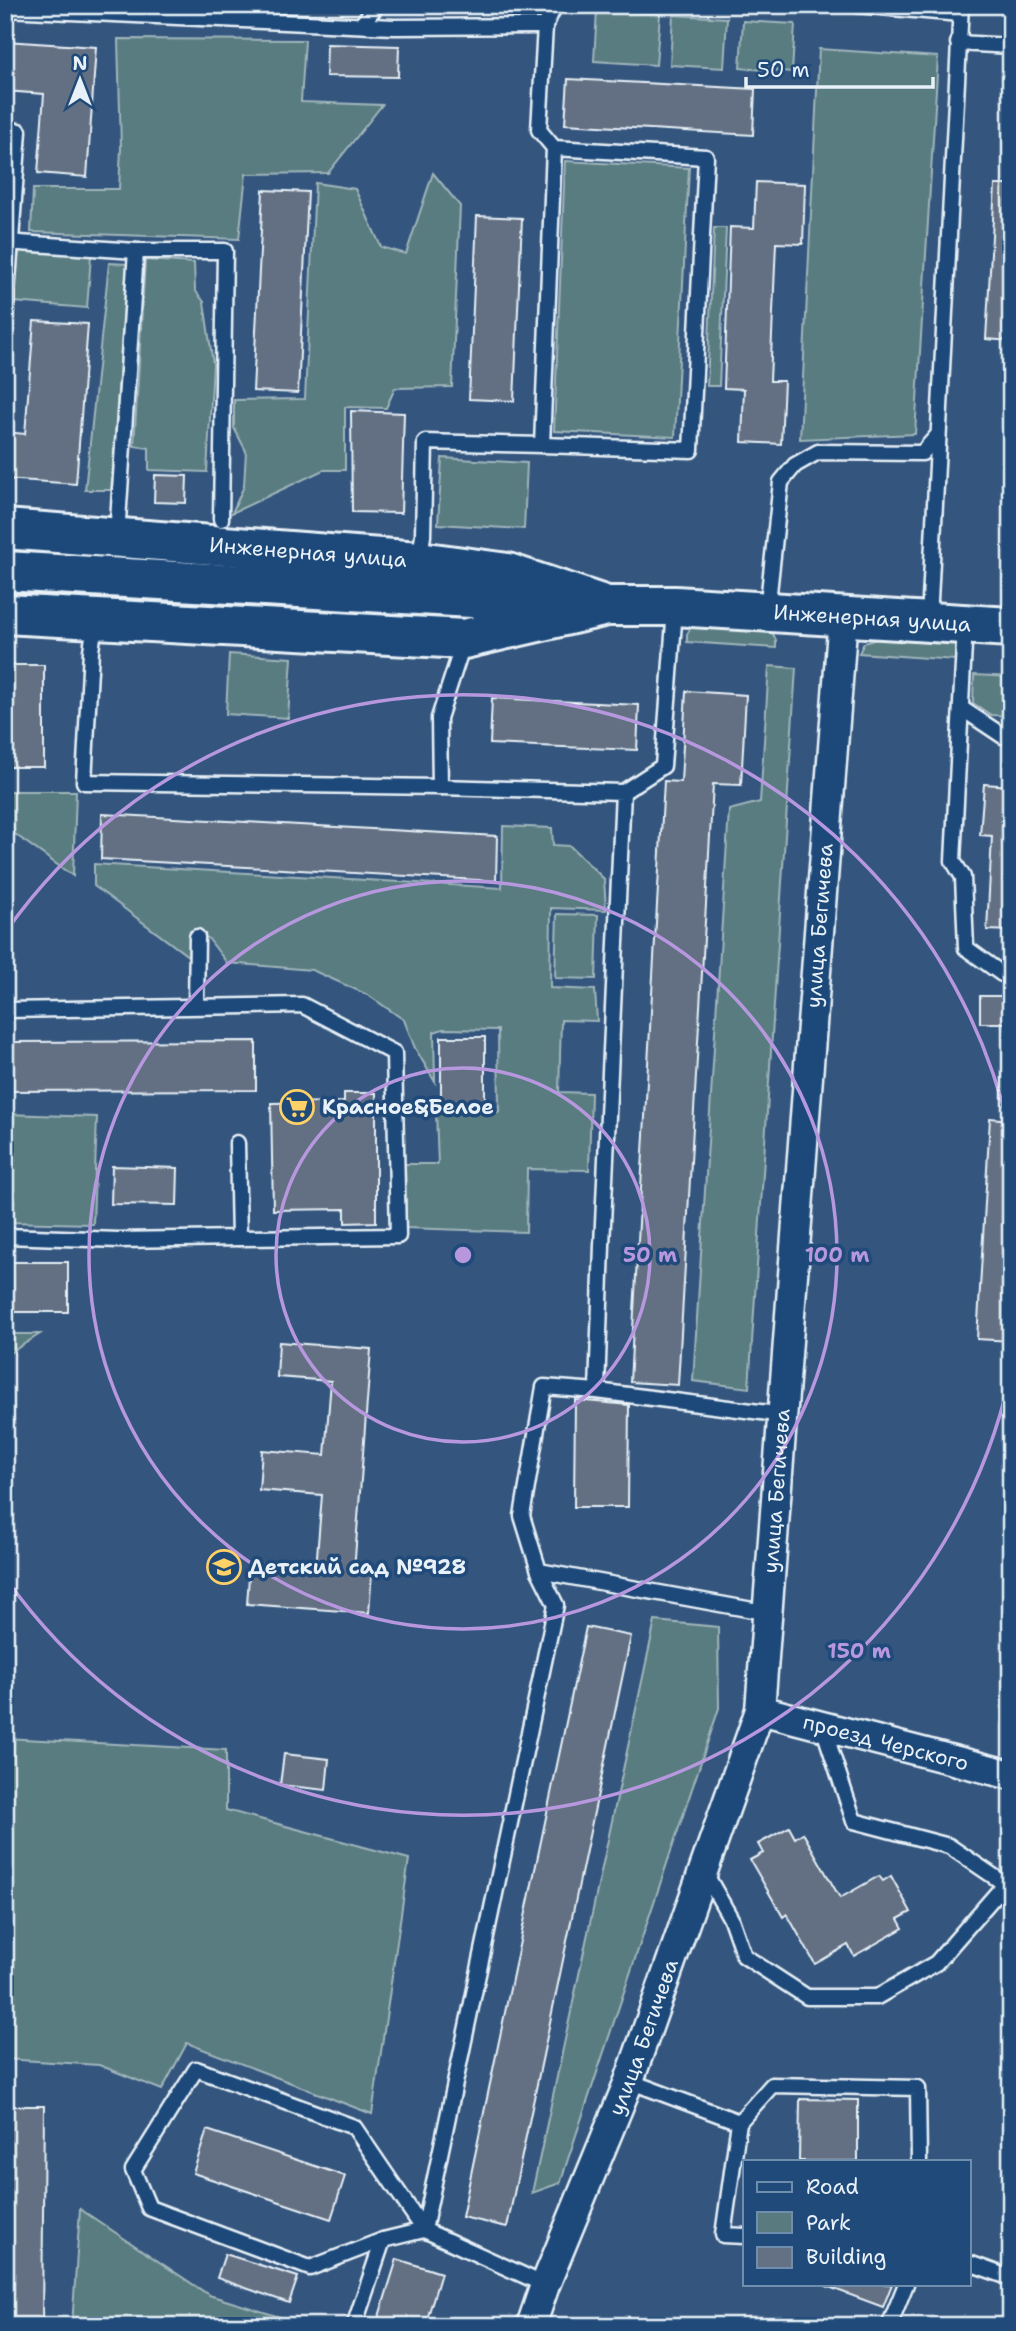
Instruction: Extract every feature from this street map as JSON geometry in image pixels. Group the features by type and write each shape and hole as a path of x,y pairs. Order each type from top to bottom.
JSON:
{"street":[{"name":"Инженерная улица","path":"5,529 419,561 508,573 607,606"},
{"path":"5,571 607,606"},
{"name":"Инженерная улица","path":"5,614 464,639 607,606 675,606 1011,627"},
{"name":"улица Бегичева","path":"531,2326 545,2285 629,2081 760,1710 842,616"},
{"name":"проезд Черского","path":"760,1710 1011,1775"}],"lane":[{"path":"361,25 376,5"},
{"path":"542,446 554,148 539,130 545,26 555,5"},
{"path":"857,5 961,9 938,435 947,623 961,708 953,861 963,877 966,948 1002,974 1011,974"},
{"path":"5,9 394,27 545,26"},
{"path":"958,43 1011,46"},
{"path":"5,130 19,131 8,243 5,322"},
{"path":"419,561 423,536 425,442 691,450 706,157 554,148"},
{"path":"8,243 136,251 225,251 221,519"},
{"path":"117,537 136,251"},
{"path":"766,611 781,482 795,465 818,452 922,453 938,435"},
{"path":"95,620 90,651 83,782 623,792 663,766 675,606"},
{"path":"440,787 439,718 464,639"},
{"path":"961,708 1003,736 1011,736"},
{"path":"597,1391 623,792"},
{"path":"197,937 197,1006"},
{"path":"5,1010 302,1004 394,1053 398,1236 119,1240 5,1236"},
{"path":"237,1143 239,1238"},
{"path":"424,2230 556,1605 538,1571 522,1516 544,1387 597,1391 784,1415"},
{"path":"538,1571 769,1614"},
{"path":"703,1870 731,1919 744,1956 807,1997 877,1997 936,1963 1008,1885 949,1846 855,1821 823,1727"},
{"path":"424,2230 383,2240 310,2268 149,2208 133,2170 196,2069 354,2127 424,2230 545,2285"},
{"path":"629,2081 739,2122"},
{"path":"743,2236 723,2235 739,2122 772,2085 918,2088 919,2160"},
{"path":"354,2326 383,2240"},
{"path":"970,2263 1011,2278"},
{"path":"889,2326 905,2286"}],"green space":[{"path":"597,10 660,14 656,65 594,61"},
{"path":"673,15 727,18 724,68 670,65"},
{"path":"743,21 795,24 792,72 740,68"},
{"path":"118,39 305,40 301,102 382,105 328,173 246,174 239,239 31,232 33,189 119,189 121,148"},
{"path":"819,49 938,57 915,434 800,439"},
{"path":"565,161 689,168 675,437 554,431"},
{"path":"433,173 460,206 452,387 395,388 386,408 345,407 345,470 323,470 232,513 244,486 246,451 234,428 234,400 305,399 315,183 355,189 381,247 406,254"},
{"path":"714,228 726,228 719,386 707,386"},
{"path":"19,250 91,256 87,308 14,302"},
{"path":"145,260 194,263 195,290 204,302 213,364 207,472 149,470 149,448 134,446"},
{"path":"109,263 127,264 111,490 85,490"},
{"path":"442,458 527,463 524,529 438,524"},
{"path":"694,623 770,628 776,640 776,648 687,642 687,634"},
{"path":"886,636 956,641 955,660 859,653 864,643"},
{"path":"229,654 292,658 288,718 226,714"},
{"path":"769,666 796,668 749,1388 693,1381 729,810 760,802"},
{"path":"974,675 1011,677 1011,716 991,715 973,703"},
{"path":"5,791 76,791 73,876 5,827"},
{"path":"503,826 552,828 553,845 570,846 604,879 606,910 551,908 550,988 595,990 597,1021 561,1020 559,1092 591,1093 589,1170 527,1169 526,1232 406,1228 405,1164 438,1164 436,1112 499,1112 498,1030 443,1029 434,1032 435,1082 415,1048 404,1020 368,995 312,970 227,963 208,938 190,931 188,956 94,886 94,864 502,888"},
{"path":"557,914 598,915 596,979 555,978"},
{"path":"5,1114 97,1117 93,1224 5,1222"},
{"path":"5,1334 40,1334 5,1356"},
{"path":"655,1621 718,1627 719,1708 560,2183 532,2193"},
{"path":"5,1738 226,1750 226,1810 409,1859 372,2114 187,2043 162,2090 99,2065 5,2059"},
{"path":"80,2209 209,2295 309,2326 72,2326"}],"building":[{"path":"5,41 96,47 87,177 38,173 44,94 5,91"},
{"path":"327,44 399,46 398,77 326,76"},
{"path":"568,79 755,89 753,135 565,124"},
{"path":"756,182 805,184 803,244 776,243 770,381 784,381 781,444 742,442 744,389 724,388 730,227 754,228"},
{"path":"995,185 1011,185 1011,341 986,339"},
{"path":"263,190 308,192 298,393 253,391"},
{"path":"477,216 522,218 514,401 469,399"},
{"path":"34,321 88,324 76,484 5,479 5,432 25,434"},
{"path":"351,411 404,413 401,513 352,512"},
{"path":"155,475 187,476 186,503 154,502"},
{"path":"5,665 44,665 44,767 5,767"},
{"path":"686,691 746,695 741,785 713,784 678,1385 630,1382 664,781 681,782"},
{"path":"492,698 639,705 637,750 490,744"},
{"path":"984,784 1011,786 1011,931 987,930 992,836 980,835"},
{"path":"102,814 497,836 496,881 101,859"},
{"path":"980,996 1006,996 1006,1023 980,1023"},
{"path":"441,1037 485,1037 485,1104 441,1104"},
{"path":"256,1041 256,1090 5,1091 5,1042"},
{"path":"344,1093 376,1093 376,1222 345,1223 345,1209 273,1210 271,1103 344,1102"},
{"path":"990,1118 1011,1120 1011,1341 977,1339"},
{"path":"112,1166 178,1168 177,1205 111,1204"},
{"path":"5,1262 68,1262 68,1312 5,1312"},
{"path":"279,1342 371,1349 354,1571 372,1572 369,1613 247,1604 250,1563 316,1568 322,1495 259,1490 262,1450 325,1455 331,1381 277,1377"},
{"path":"575,1400 629,1405 628,1507 574,1507"},
{"path":"586,1627 631,1636 507,2227 462,2217"},
{"path":"284,1754 329,1759 326,1790 280,1785"},
{"path":"789,1827 795,1838 803,1833 840,1898 879,1876 883,1881 891,1876 911,1912 898,1919 903,1928 854,1956 848,1945 815,1964 787,1914 783,1917 750,1860 763,1853 758,1844"},
{"path":"800,2099 858,2100 858,2160 799,2160"},
{"path":"5,2106 44,2106 42,2326 5,2326"},
{"path":"207,2130 345,2176 331,2219 193,2173"},
{"path":"225,2254 298,2277 289,2303 217,2278"},
{"path":"397,2259 441,2273 425,2326 376,2326"},
{"path":"826,2286 891,2286 883,2307"}],"place":[{"name":"Красное&Белое","path":"297,1107"},
{"name":"Детский сад №928","path":"224,1567"}]}
